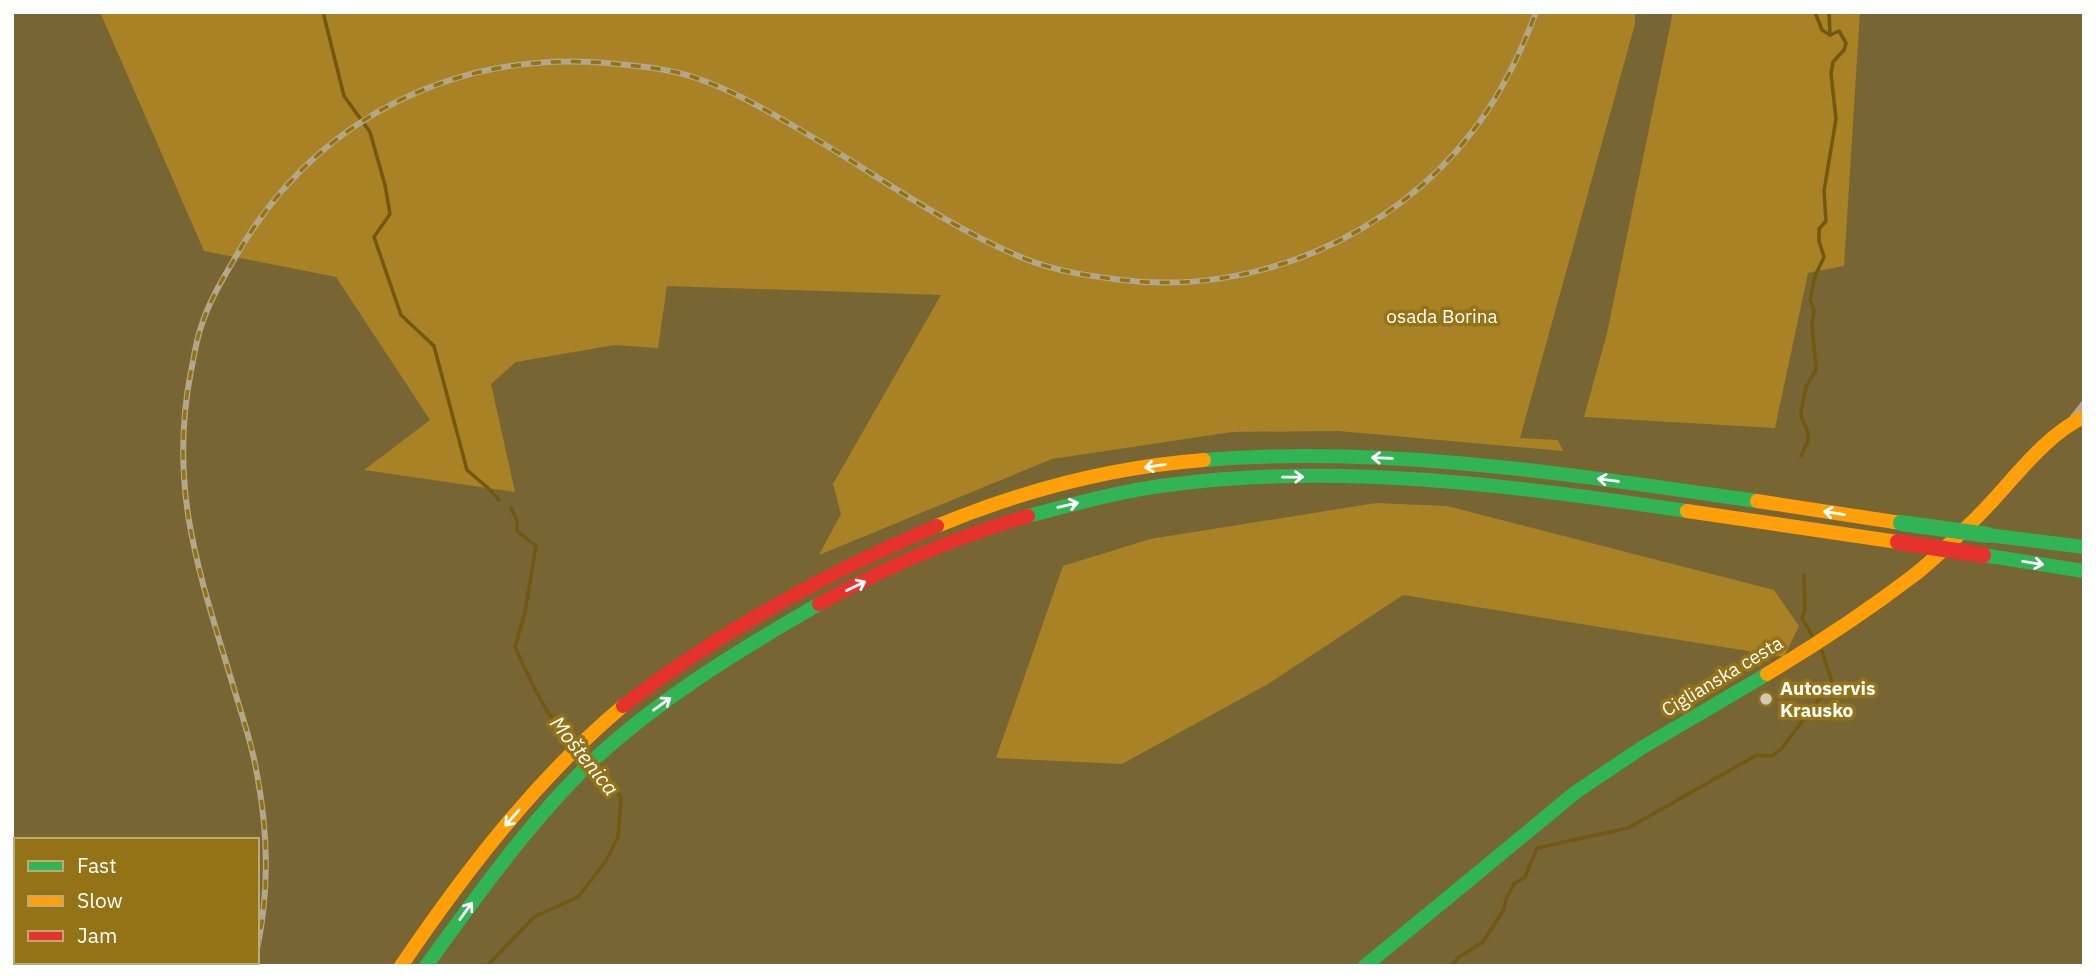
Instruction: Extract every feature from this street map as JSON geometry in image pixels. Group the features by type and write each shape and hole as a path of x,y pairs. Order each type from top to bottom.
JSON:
{"main road":[{"path":"2069,425 2084,416"},
{"name":"Ciglianska cesta","path":"1365,966 1576,792 1643,747 1797,656 1914,576 2069,425"},
{"path":"401,966 464,877 509,821 591,734 659,680 716,641 789,597 891,544 986,507 1064,484 1196,460 1301,456 1442,461 1598,479 2084,547"},
{"path":"426,966 486,883 572,782 631,727 729,657 802,614 940,546 1027,515 1153,487 1240,478 1303,477 1443,482 1582,496 2084,571"}],"street":[{"name":"Ciglianska cesta","path":"2069,425 2084,404"}],"green space":[{"name":"osada Borina","path":"100,12 1635,12 1635,24 1520,438 1558,440 1563,451 1338,431 1232,432 1052,459 819,555 841,514 833,484 941,295 667,286 658,348 615,345 516,362 491,384 515,492 364,470 430,420 336,277 204,251"},
{"path":"1673,12 1860,12 1844,266 1808,273 1775,428 1584,417 1607,333"},
{"path":"1376,503 1447,506 1774,590 1799,626 1784,657 1403,595 1268,684 1122,764 996,758 1063,566 1150,539"}],"waterway":[{"name":"Moštenica","path":"323,12 344,96 370,132 385,185 390,214 374,237 401,315 434,346 467,470 499,500"},
{"path":"1801,456 1808,441 1801,411 1806,387 1816,370 1812,324 1814,310 1810,300 1815,276 1824,257 1819,241 1819,229 1826,221 1824,191 1836,119 1831,74 1833,62 1844,50 1846,43 1839,31 1830,35 1822,30 1815,12"},
{"path":"1829,12 1830,35"},
{"name":"Moštenica","path":"511,508 517,520 517,531 536,546 525,612 515,647 547,710 573,745"},
{"path":"1804,575 1805,610 1802,618 1812,635"},
{"path":"1451,966 1459,957 1483,942 1504,909 1514,884 1525,877 1537,848 1628,828 1757,755 1772,756 1782,748 1832,682 1822,651"},
{"name":"Moštenica","path":"487,966 534,917 578,897 606,861 618,837 621,797 594,769"}],"railway":[{"path":"259,938 266,882 260,792 251,747 208,603 190,529 183,453 185,413 199,332 219,285 242,246 274,201 311,161 352,128 397,102 445,82 497,68 550,62 606,63 663,70 709,83 748,100 964,230 1035,263 1122,280 1171,283 1221,278 1269,268 1316,251 1361,229 1402,202 1439,169 1472,132 1492,104 1536,12"}],"traffic: fast":[{"path":"1204,460 1343,456 1481,465 1757,501"},
{"path":"1028,516 1097,498 1168,485 1232,478 1297,476 1428,480 1559,493 1687,511"},
{"path":"1901,523 1988,535"},
{"path":"1988,535 2084,547"},
{"path":"1983,555 2084,571"},
{"path":"426,966 520,840 583,770 666,701 726,660 819,604"},
{"path":"1365,966 1576,792 1643,747 1767,674"}],"traffic: slow":[{"path":"1767,674 1842,627 1921,570 1985,509 2039,450 2053,437 2084,417"},
{"path":"937,526 1001,502 1068,482 1135,468 1204,460"},
{"path":"1757,501 1901,523"},
{"path":"1687,511 1898,542"},
{"path":"401,966 450,896 503,828 560,765 623,706"}],"traffic: jam":[{"path":"819,604 920,554 1028,516"},
{"path":"623,706 659,679 774,606 854,564 937,526"},
{"path":"1898,542 1983,555"}],"place":[{"name":"Autoservis Krausko","path":"1766,699"}]}
